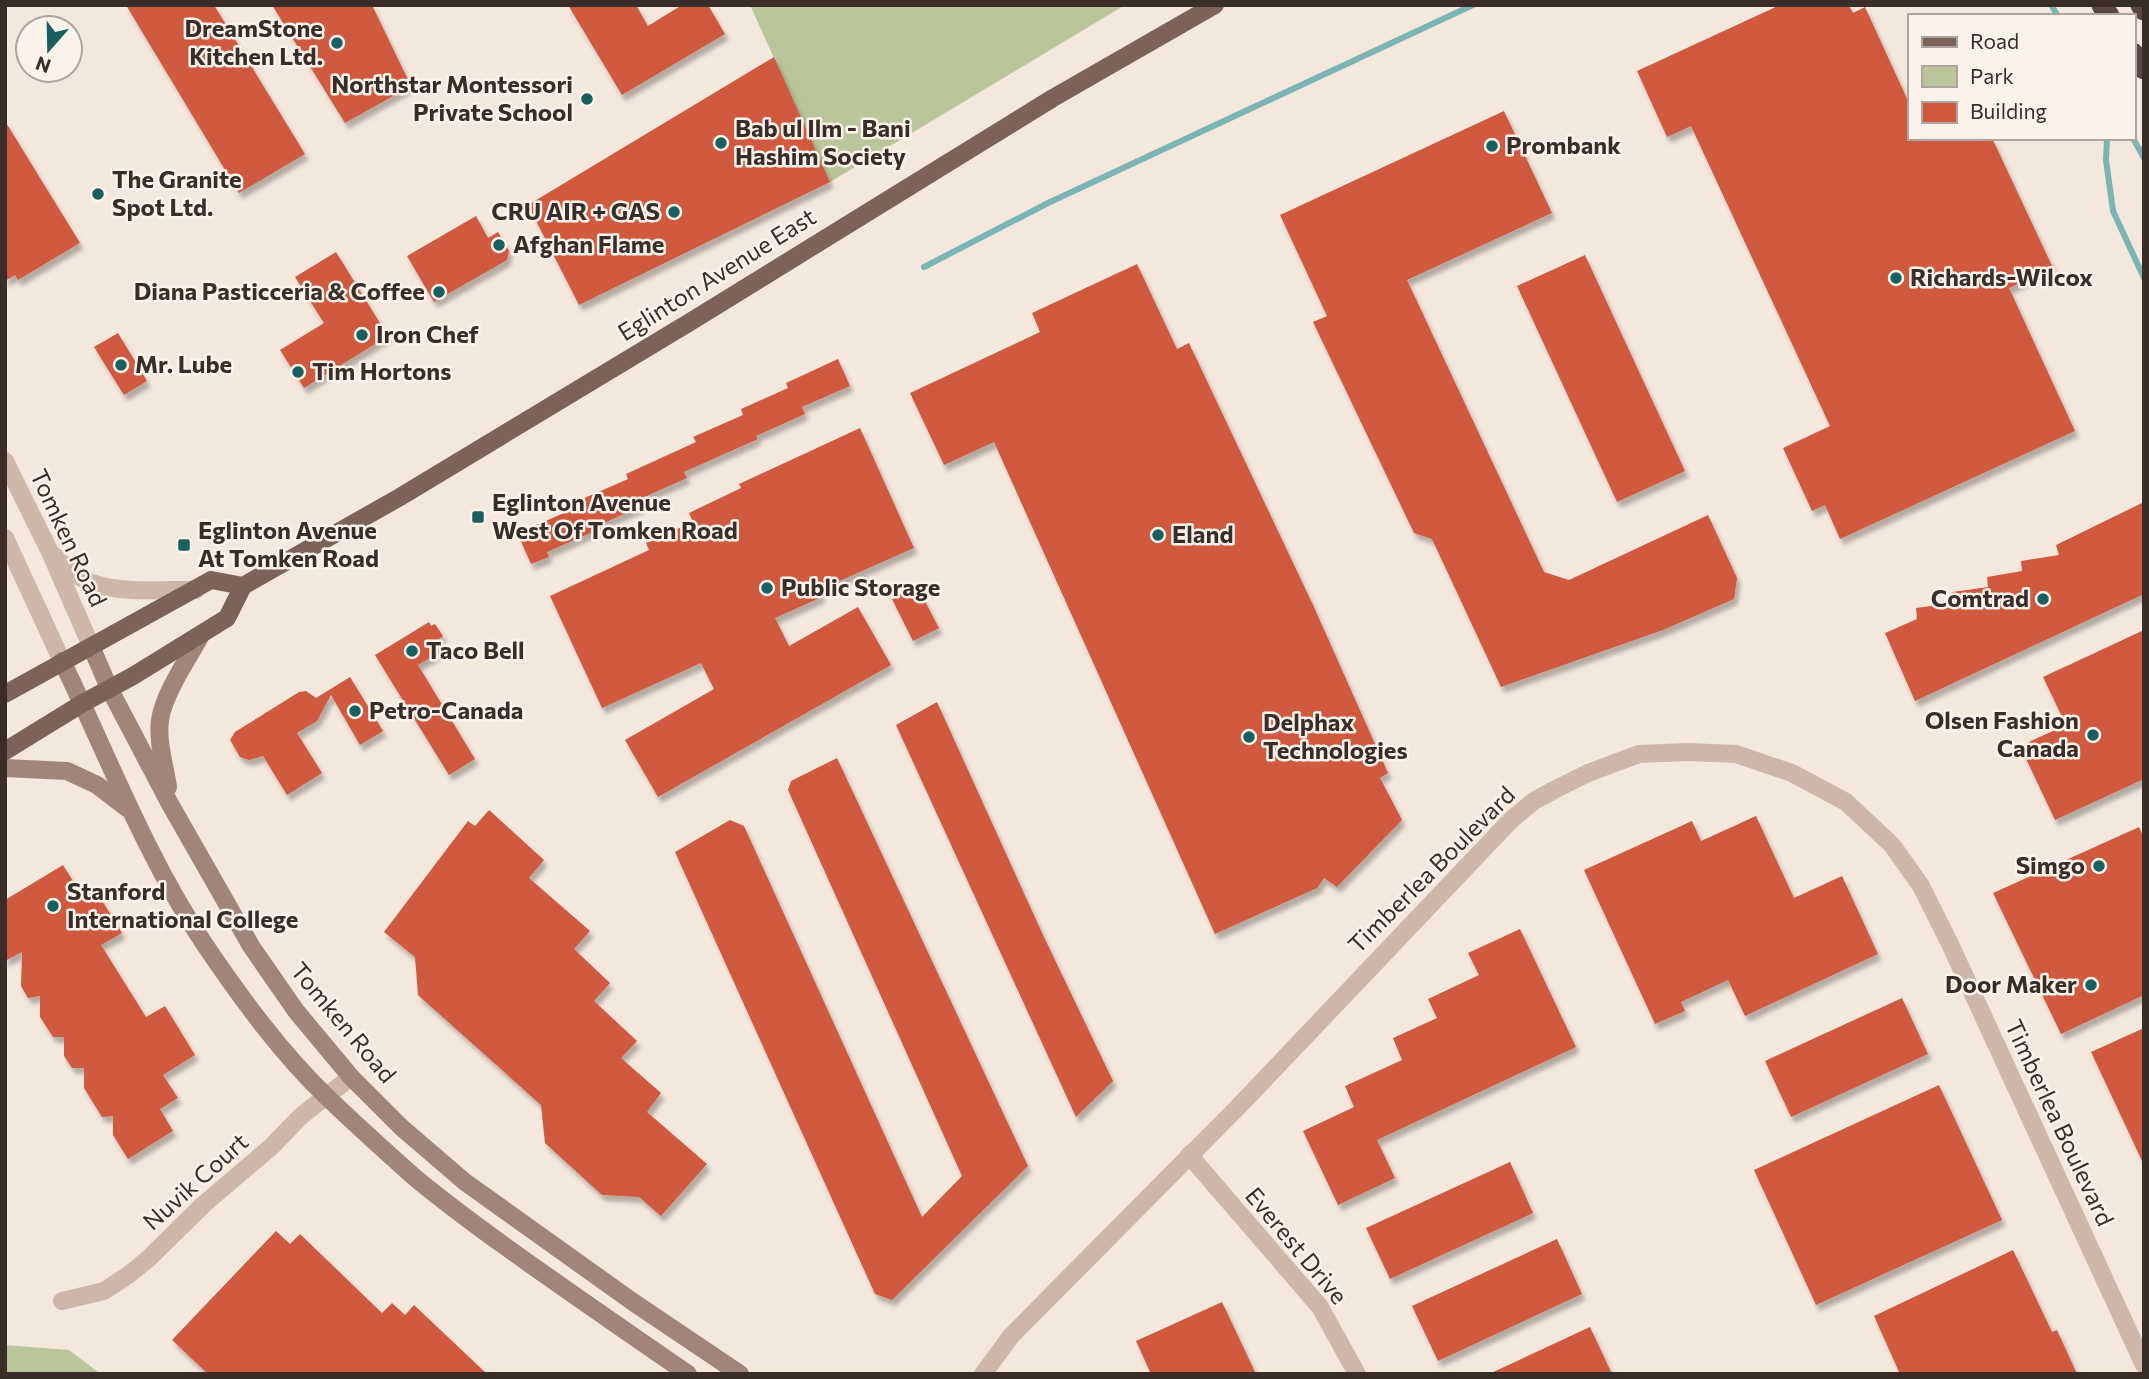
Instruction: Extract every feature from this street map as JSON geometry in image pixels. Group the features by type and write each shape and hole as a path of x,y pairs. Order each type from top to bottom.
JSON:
{"highway":[{"path":"2141,5 2144,10"}],"main road":[{"name":"Eglinton Avenue East","path":"243,586 400,497 690,323 1053,98 1215,5"},
{"path":"5,694 211,580 243,586 227,618 5,751"},
{"path":"170,804 160,720 168,697 201,635"},
{"name":"Tomken Road","path":"91,646 109,688 170,804 251,946 296,1011 351,1077 401,1127 465,1182 633,1302 740,1374"},
{"path":"62,661 167,883 204,943 265,1026 326,1096 414,1177 469,1220 688,1374"},
{"path":"5,768 67,771 97,785 132,812"}],"street":[{"name":"Tomken Road","path":"5,461 50,552 91,646"},
{"path":"5,538 62,661"},
{"path":"50,552 91,583 120,589 196,590"},
{"name":"Timberlea Boulevard","path":"983,1374 1012,1336 1249,1096 1485,845 1534,801 1588,773 1639,754 1688,752 1735,754 1792,773 1846,802 1892,845 1921,886 1949,942 2144,1365"},
{"name":"Nuvik Court","path":"62,1301 104,1291 127,1276 204,1204 271,1147 301,1116 351,1077"},
{"name":"Everest Drive","path":"1189,1155 1320,1307 1357,1374"}],"green space":[{"path":"750,5 1125,5 830,182"},
{"path":"5,1345 69,1350 101,1374 5,1374"}],"building":[{"path":"126,5 214,5 305,154 239,193"},
{"path":"272,5 372,5 411,86 345,123"},
{"path":"568,5 636,5 648,26 682,5 708,5 725,34 622,95"},
{"name":"Richards-Wilcox","path":"1780,5 1849,5 1853,13 1865,7 1908,101 1908,140 1993,140 2053,268 2009,288 2075,431 1840,539 1825,505 1812,511 1783,448 1830,426 1691,126 1667,137 1637,71"},
{"name":"Bab ul Ilm - Bani Hashim Society","path":"774,57 830,182 579,305 528,205"},
{"path":"1504,111 1552,213 1407,280 1544,572 1569,580 1708,515 1737,578 1734,599 1663,630 1501,687 1432,539 1414,533 1313,322 1327,316 1280,215"},
{"path":"5,121 80,243 18,280 15,275 5,281"},
{"path":"476,216 488,238 498,232 509,251 507,260 434,302 407,256"},
{"path":"336,252 388,336 304,388 280,350 324,323 295,277"},
{"path":"1585,255 1685,471 1617,502 1517,286"},
{"name":"Eland","path":"1137,264 1177,349 1189,343 1313,605 1388,773 1380,778 1402,820 1337,887 1324,878 1317,888 1215,934 994,442 944,465 910,393 1040,332 1032,313"},
{"name":"Mr. Lube","path":"118,333 147,381 124,395 94,347"},
{"path":"838,359 850,386 802,407 805,414 756,436 758,439 684,472 687,478 640,499 642,506 547,552 549,557 531,564 519,537 536,530 534,526 582,505 580,500 628,479 626,474 696,442 693,437 743,415 741,409 788,388 786,383"},
{"path":"860,428 914,548 819,590 822,597 775,618 789,646 858,607 891,665 658,797 625,740 714,689 701,663 602,708 550,596 649,550 646,543 693,522 689,513 741,488 739,484"},
{"name":"Comtrad","path":"2144,502 2144,594 1915,701 1885,633 1917,619 1916,608 1953,603 1952,592 1988,587 1987,577 2022,571 2021,561 2059,555 2056,545"},
{"path":"917,586 939,628 913,641 892,599"},
{"path":"429,622 431,626 435,624 443,636 439,639 445,649 418,665 475,759 449,775 375,655"},
{"name":"Olsen Fashion Canada","path":"2144,630 2144,779 2055,820 2020,746 2066,725 2043,677"},
{"path":"350,677 383,731 360,745 331,695 317,721 297,733 322,773 287,795 263,756 249,760 240,757 230,740 235,732 299,692 306,691 316,698"},
{"path":"937,702 1113,1081 1076,1117 896,725"},
{"path":"837,758 1028,1166 892,1300 875,1294 675,852 730,820 744,826 922,1217 962,1176 788,790 791,781"},
{"path":"489,810 544,860 529,878 590,931 574,949 610,983 594,1001 637,1041 621,1058 661,1093 647,1112 707,1164 661,1216 639,1197 602,1195 545,1143 541,1105 418,995 415,957 384,932 468,821 475,826"},
{"path":"1756,816 1794,898 1842,876 1878,954 1745,1016 1728,980 1681,1002 1685,1011 1655,1024 1584,870 1692,821 1701,841"},
{"path":"2139,827 2144,838 2144,995 2061,1034 1993,893"},
{"path":"63,865 81,894 93,886 122,933 101,945 146,1017 165,1006 195,1055 163,1075 178,1098 160,1109 173,1131 128,1159 113,1135 113,1116 102,1117 84,1088 84,1068 72,1068 64,1056 64,1037 53,1037 40,1017 40,996 28,998 21,986 22,952 5,961 5,900"},
{"path":"1520,929 1576,1047 1377,1140 1395,1178 1338,1205 1303,1131 1354,1107 1345,1086 1402,1060 1393,1038 1437,1018 1428,999 1479,975 1468,953"},
{"path":"1902,998 1928,1054 1791,1117 1765,1061"},
{"path":"2144,1028 2144,1165 2091,1052"},
{"path":"1939,1085 2002,1220 1816,1305 1754,1170"},
{"path":"1510,1162 1533,1213 1390,1279 1366,1228"},
{"path":"276,1231 290,1244 300,1234 382,1313 392,1303 405,1315 414,1305 487,1374 208,1374 172,1340"},
{"path":"1557,1239 1582,1294 1438,1361 1412,1306"},
{"path":"2013,1250 2052,1332 2057,1330 2077,1374 1900,1374 1874,1316"},
{"path":"1222,1302 1256,1374 1151,1374 1136,1341"},
{"path":"1590,1327 1612,1374 1489,1374"}],"waterway":[{"path":"924,267 1048,203 1473,5"},
{"path":"2051,5 2057,14"},
{"path":"2107,140 2106,160 2113,211 2144,278"},
{"path":"2134,140 2144,158"}],"place":[{"name":"DreamStone Kitchen Ltd.","path":"337,43"},
{"name":"Northstar Montessori Private School","path":"587,99"},
{"name":"Bab ul Ilm - Bani Hashim Society","path":"721,143"},
{"name":"Prombank","path":"1492,146"},
{"name":"The Granite Spot Ltd.","path":"98,194"},
{"name":"CRU AIR + GAS","path":"674,212"},
{"name":"Afghan Flame","path":"499,245"},
{"name":"Richards-Wilcox","path":"1896,278"},
{"name":"Diana Pasticceria & Coffee","path":"439,292"},
{"name":"Iron Chef","path":"362,335"},
{"name":"Mr. Lube","path":"121,365"},
{"name":"Tim Hortons","path":"298,372"},
{"name":"Eglinton Avenue West Of Tomken Road","path":"478,517"},
{"name":"Eland","path":"1158,535"},
{"name":"Eglinton Avenue At Tomken Road","path":"184,545"},
{"name":"Public Storage","path":"767,588"},
{"name":"Comtrad","path":"2043,599"},
{"name":"Taco Bell","path":"412,651"},
{"name":"Petro-Canada","path":"355,711"},
{"name":"Olsen Fashion Canada","path":"2093,735"},
{"name":"Delphax Technologies","path":"1249,737"},
{"name":"Simgo","path":"2099,866"},
{"name":"Stanford International College","path":"53,906"},
{"name":"Door Maker","path":"2091,985"}]}
